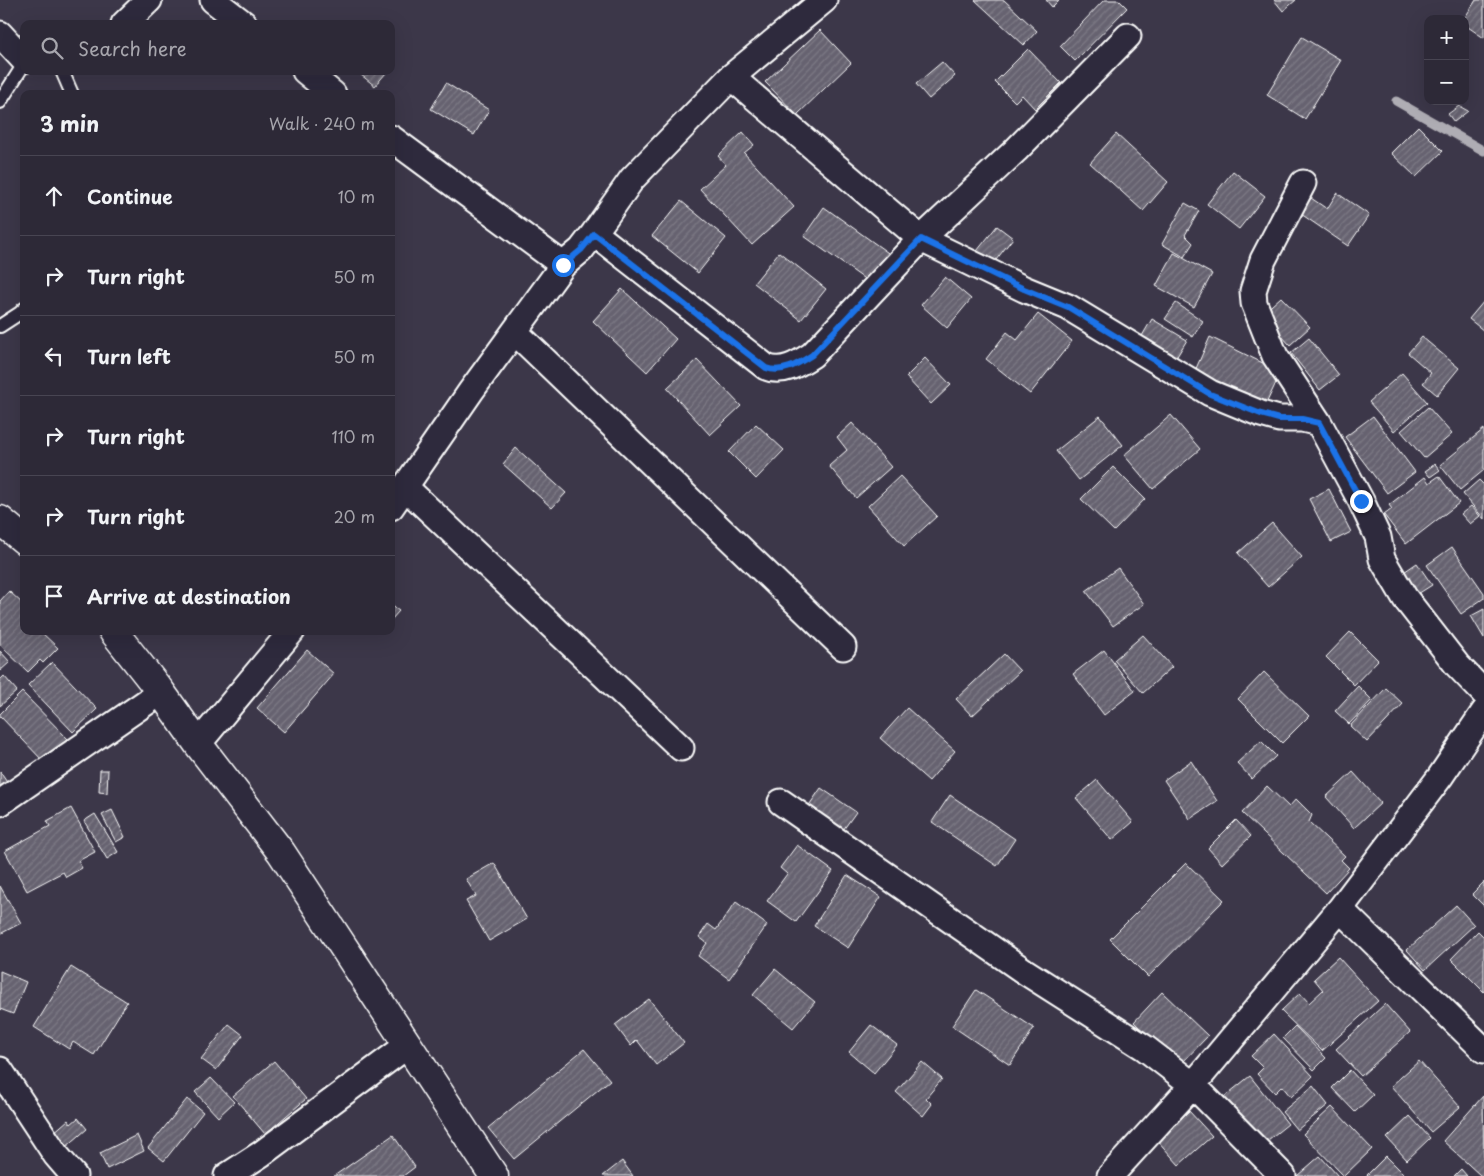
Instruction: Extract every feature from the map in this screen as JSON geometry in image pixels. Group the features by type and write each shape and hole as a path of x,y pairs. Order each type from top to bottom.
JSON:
{"street":[{"path":"128,20 149,0"},
{"path":"214,0 239,20"},
{"path":"395,501 563,265 581,250 594,234 632,179 731,77 824,0"},
{"path":"0,34 20,56"},
{"path":"594,234 766,368 773,370 799,364 812,355 921,239 1016,150 1128,36"},
{"path":"310,75 329,90"},
{"path":"731,77 921,239 1024,289 1068,307 1210,394 1279,419 1302,419 1319,423"},
{"path":"395,141 563,265"},
{"path":"1303,183 1263,260 1253,290 1254,303 1275,356 1319,423 1370,519 1378,537 1382,559 1405,598 1456,665 1484,693"},
{"path":"515,332 843,647"},
{"path":"405,486 681,748"},
{"path":"0,520 20,537"},
{"path":"116,635 281,852 494,1176"},
{"path":"198,744 289,635"},
{"path":"0,803 161,692"},
{"path":"1110,1176 1193,1085 1340,909 1440,777 1484,712"},
{"path":"781,802 1024,971 1145,1048 1193,1085 1282,1176"},
{"path":"1340,909 1484,1050"},
{"path":"227,1176 261,1154 408,1045"},
{"path":"0,1070 56,1155 74,1176"}],"lane":[{"path":"0,102 20,70"},
{"path":"64,75 70,90"},
{"path":"0,326 20,313"}],"building":[{"path":"975,0 1004,0 1037,31 1024,45"},
{"path":"1046,0 1059,0 1052,7"},
{"path":"1104,0 1119,0 1127,8 1075,61 1060,46"},
{"path":"1274,0 1296,0 1283,11"},
{"path":"1476,0 1484,0 1484,38 1469,28 1469,15 1467,15"},
{"path":"820,30 851,63 797,115 765,82"},
{"path":"1302,37 1341,60 1305,119 1267,95"},
{"path":"1028,49 1061,83 1035,109 1022,95 1015,102 995,82"},
{"path":"942,62 955,76 929,99 916,84"},
{"path":"361,75 384,75 375,86"},
{"path":"446,83 489,110 474,135 431,109"},
{"path":"1459,106 1468,111 1454,122 1448,114"},
{"path":"1418,126 1443,151 1416,177 1391,153"},
{"path":"743,132 754,145 744,153 794,207 752,245 700,189 726,165 718,156"},
{"path":"1116,134 1168,182 1143,211 1090,163"},
{"path":"1233,171 1265,196 1239,229 1207,204"},
{"path":"1337,193 1369,215 1348,246 1301,214 1311,198 1327,209"},
{"path":"681,201 726,238 698,273 652,236"},
{"path":"1185,203 1199,211 1185,235 1193,243 1184,257 1162,244"},
{"path":"824,207 891,255 870,283 804,236"},
{"path":"997,226 1013,238 989,269 973,256"},
{"path":"779,252 826,289 801,320 754,283"},
{"path":"1174,253 1212,274 1194,307 1156,286"},
{"path":"945,277 971,299 947,328 921,305"},
{"path":"622,289 676,339 647,372 593,321"},
{"path":"1281,297 1310,327 1290,345 1262,314"},
{"path":"1484,301 1484,331 1469,319"},
{"path":"1176,303 1203,321 1193,337 1165,319"},
{"path":"1038,314 1072,341 1030,394 986,359 1007,332 1017,340"},
{"path":"1152,319 1187,340 1171,366 1139,341"},
{"path":"1210,337 1281,372 1265,406 1194,373"},
{"path":"1422,337 1459,368 1437,395 1423,383 1431,373 1408,353"},
{"path":"1309,338 1339,375 1320,390 1291,353"},
{"path":"925,358 951,385 931,404 906,377"},
{"path":"697,360 741,406 710,435 667,388"},
{"path":"1402,373 1427,402 1394,431 1369,402"},
{"path":"1428,407 1452,434 1424,458 1401,431"},
{"path":"1171,415 1200,449 1153,489 1124,455"},
{"path":"1100,416 1123,445 1079,480 1056,451"},
{"path":"1373,416 1415,472 1387,493 1345,437"},
{"path":"852,423 891,467 856,498 829,466 847,450 837,437"},
{"path":"756,424 784,450 756,479 729,452"},
{"path":"1484,429 1484,470 1460,490 1440,465"},
{"path":"516,448 566,493 552,508 503,464"},
{"path":"1435,464 1440,470 1430,477 1425,471"},
{"path":"1113,467 1145,499 1114,531 1081,499"},
{"path":"900,476 937,516 904,546 868,506"},
{"path":"1439,476 1459,503 1406,544 1384,515 1392,509 1389,505 1425,477 1429,483"},
{"path":"1479,480 1484,485 1484,519 1463,494"},
{"path":"1329,489 1351,532 1331,542 1309,499"},
{"path":"1471,506 1480,516 1470,524 1461,514"},
{"path":"1272,523 1302,557 1268,587 1238,553"},
{"path":"1452,547 1484,593 1484,598 1461,614 1427,565"},
{"path":"1417,563 1432,585 1413,597 1398,576"},
{"path":"1118,568 1144,604 1113,626 1086,591"},
{"path":"9,591 20,601 20,635 44,635 58,648 43,663 40,660 28,672 0,645 0,601"},
{"path":"1484,609 1484,638 1471,616"},
{"path":"1350,632 1378,660 1354,685 1326,657"},
{"path":"1143,635 1172,667 1143,693 1114,660"},
{"path":"307,650 334,674 284,732 257,708"},
{"path":"1104,650 1135,691 1104,715 1073,674"},
{"path":"0,651 10,662 0,671"},
{"path":"1004,654 1020,671 972,716 956,699"},
{"path":"52,662 97,709 73,732 28,685"},
{"path":"1264,672 1309,716 1282,743 1238,699"},
{"path":"4,676 17,691 0,706 0,680"},
{"path":"1358,686 1372,700 1349,724 1335,711"},
{"path":"1386,688 1403,704 1367,742 1350,726"},
{"path":"22,692 68,739 44,762 0,716"},
{"path":"907,708 955,751 929,781 880,738"},
{"path":"1261,741 1276,756 1252,779 1237,763"},
{"path":"1191,761 1217,801 1190,819 1164,780"},
{"path":"100,770 108,770 107,793 99,792"},
{"path":"0,772 13,791 0,800"},
{"path":"1353,772 1381,803 1354,828 1326,797"},
{"path":"1097,780 1133,822 1112,840 1076,798"},
{"path":"1267,786 1289,807 1296,799 1312,815 1309,822 1345,856 1341,860 1349,868 1326,893 1242,813"},
{"path":"821,788 856,812 838,837 803,814"},
{"path":"950,795 1015,839 997,866 932,822"},
{"path":"71,808 95,852 78,861 82,868 66,877 63,872 27,891 5,851 50,826 47,821"},
{"path":"112,810 125,837 116,842 102,815"},
{"path":"95,814 118,852 107,859 84,821"},
{"path":"1236,820 1251,836 1222,864 1208,848"},
{"path":"797,845 833,871 796,922 767,901 787,874 780,868"},
{"path":"494,863 527,919 489,941 466,901 476,896 466,879"},
{"path":"1186,863 1224,900 1148,977 1110,939"},
{"path":"847,875 881,897 848,948 814,926"},
{"path":"1484,882 1484,906 1472,894"},
{"path":"0,886 21,923 0,934"},
{"path":"736,902 767,925 729,979 698,956 707,943 699,937 708,924 716,930"},
{"path":"1456,905 1474,925 1425,970 1407,950"},
{"path":"1478,931 1484,937 1484,992 1451,959"},
{"path":"1338,957 1378,1001 1322,1051 1281,1011 1300,993 1309,1003 1323,990 1314,979"},
{"path":"71,967 127,1002 94,1055 73,1042 69,1049 34,1027"},
{"path":"775,969 815,1002 793,1028 753,995"},
{"path":"0,971 26,982 13,1014 0,1009"},
{"path":"976,990 1034,1028 1010,1065 952,1026"},
{"path":"1162,992 1208,1036 1179,1066 1134,1022"},
{"path":"649,999 684,1043 656,1065 637,1040 631,1046 615,1025"},
{"path":"1385,1004 1410,1032 1361,1076 1336,1049"},
{"path":"229,1024 243,1035 216,1070 201,1059"},
{"path":"871,1025 897,1045 874,1073 849,1052"},
{"path":"1295,1026 1326,1058 1314,1070 1283,1038"},
{"path":"1274,1034 1313,1076 1291,1097 1282,1086 1275,1093 1257,1074 1263,1068 1251,1056"},
{"path":"584,1049 610,1080 514,1159 488,1128"},
{"path":"274,1061 306,1099 265,1134 233,1096"},
{"path":"1419,1061 1460,1107 1431,1132 1391,1086"},
{"path":"922,1062 942,1079 926,1098 932,1104 923,1116 896,1092"},
{"path":"1350,1070 1373,1095 1355,1112 1332,1088"},
{"path":"1250,1076 1288,1124 1258,1148 1219,1101"},
{"path":"211,1078 234,1102 218,1117 195,1092"},
{"path":"1313,1086 1328,1105 1297,1130 1282,1112"},
{"path":"1483,1096 1484,1176 1481,1176 1443,1141"},
{"path":"187,1099 203,1112 164,1161 148,1148"},
{"path":"1332,1107 1372,1149 1344,1176 1303,1134"},
{"path":"1189,1111 1212,1136 1179,1165 1157,1140"},
{"path":"1410,1116 1430,1138 1407,1160 1387,1138"},
{"path":"78,1118 87,1129 65,1148 53,1133 68,1120 71,1124"},
{"path":"137,1135 144,1151 107,1169 100,1153"},
{"path":"393,1135 415,1167 403,1176 334,1176"},
{"path":"1320,1156 1338,1176 1297,1176"},
{"path":"1386,1156 1406,1176 1366,1176"},
{"path":"622,1161 633,1176 603,1176"},
{"path":"1461,1169 1467,1176 1454,1176"}],"waterway":[{"path":"1396,101 1484,151"}],"route":[{"path":"563,265 581,250 594,234 766,368 773,370 799,364 812,355 921,239 1024,289 1068,307 1210,394 1279,419 1302,419 1319,423 1361,501"}]}
